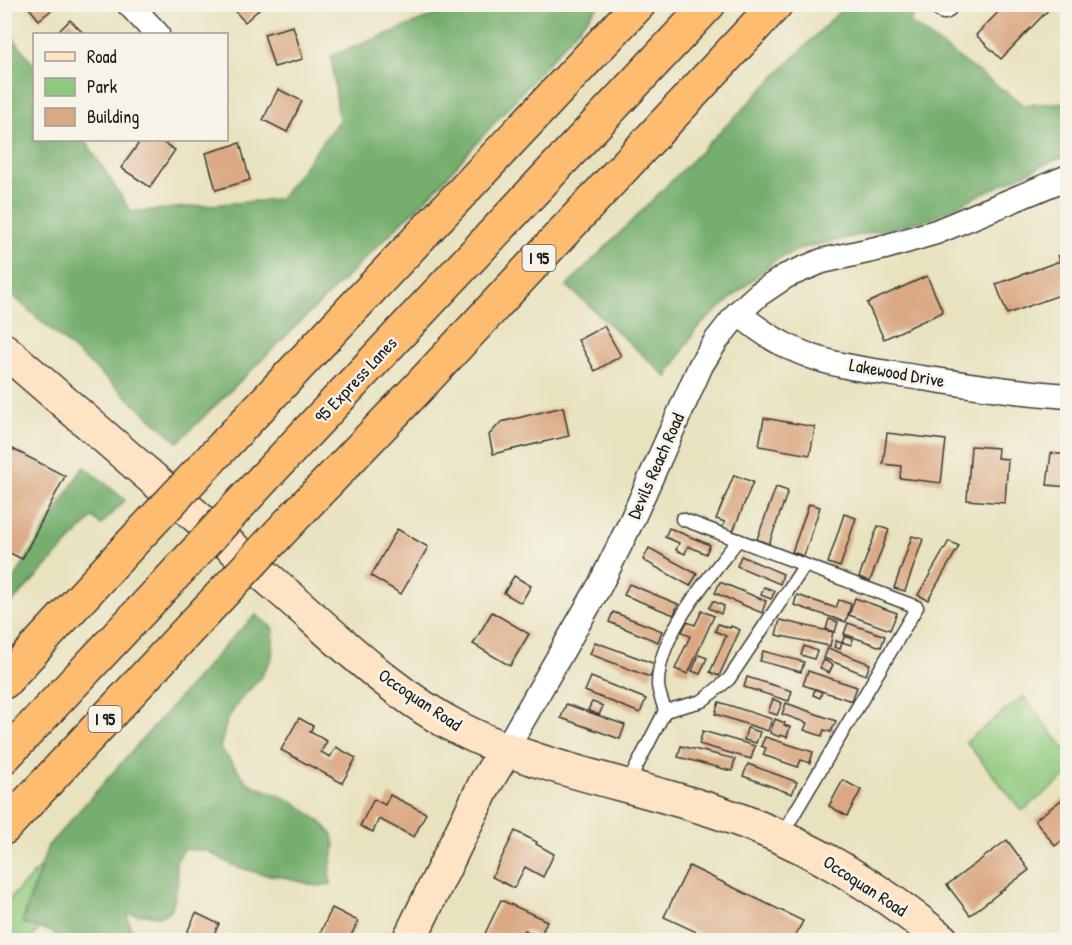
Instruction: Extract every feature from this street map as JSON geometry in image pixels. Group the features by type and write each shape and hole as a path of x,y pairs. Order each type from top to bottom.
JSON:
{"highway":[{"path":"4,682 639,4"},
{"name":"95 Express Lanes","path":"4,757 709,4"},
{"name":"I 95","path":"4,828 776,4"}],"main road":[{"name":"Occoquan Road","path":"4,350 369,666 436,716 506,749 536,760 724,814 780,837 822,858 864,884 901,908 942,940"},
{"name":"Devils Reach Road","path":"410,940 485,783 506,749"}],"street":[{"path":"129,4 156,33"},
{"name":"Devils Reach Road","path":"506,749 600,585 631,522 701,365 738,313 775,283 804,268 822,261 885,247 936,232 1068,177"},
{"name":"Lakewood Drive","path":"738,313 778,341 802,353 850,366 1006,390 1068,396"}],"lane":[{"path":"682,519 917,607 780,837"},
{"path":"626,786 665,711 658,682 673,633 694,596 738,540"},
{"path":"665,711 702,701 729,679 805,565"}],"green space":[{"path":"847,4 924,5 909,22 1024,105 1067,102 1067,156 1045,164 927,220 802,248 774,261 696,329 667,377 567,286"},
{"path":"461,5 599,5 435,190 178,442 5,289 5,27 33,64 33,141 86,141 131,212 280,199 339,120 331,56"},
{"path":"84,466 125,500 101,525 93,517 5,610 5,594"},
{"path":"256,615 274,629 272,658 261,677 239,701 227,720 220,748 248,783 294,802 321,822 333,835 335,846 329,873 331,884 317,886 261,874 232,865 208,851 184,849 176,862 178,882 172,909 161,916 128,914 130,928 139,940 59,940 53,932 22,923 48,846 232,638"},
{"path":"1023,696 1067,752 1068,775 1022,811 966,742"},
{"path":"41,866 22,923 40,928 30,940 5,940 4,905"}],"building":[{"path":"26,4 59,4 39,20"},
{"path":"228,4 265,4 245,22"},
{"path":"1006,4 1054,4 1001,59 976,35"},
{"path":"70,20 83,33 57,33"},
{"path":"293,26 303,59 274,67 264,34"},
{"path":"278,89 302,101 287,132 263,120"},
{"path":"140,141 161,141 175,150 150,187 121,168"},
{"path":"240,143 250,180 216,190 206,153"},
{"path":"1068,253 1068,292 1007,314 996,284 1060,261 1058,256"},
{"path":"927,276 943,312 884,339 867,303"},
{"path":"604,326 621,356 595,371 578,340"},
{"path":"563,407 569,436 493,454 489,435 501,422"},
{"path":"764,418 815,427 810,455 759,446"},
{"path":"887,433 946,440 941,483 900,478 901,466 883,464"},
{"path":"5,445 65,476 22,559 4,550"},
{"path":"971,446 998,448 997,458 1008,459 1005,503 967,500"},
{"path":"1051,453 1068,455 1068,487 1047,485"},
{"path":"734,475 753,482 732,534 721,530 725,522 716,519"},
{"path":"776,487 788,491 769,544 757,539"},
{"path":"809,504 820,507 804,556 792,552"},
{"path":"844,514 856,518 840,567 828,563"},
{"path":"878,526 889,530 870,581 859,577"},
{"path":"669,528 710,545 706,554 688,546 685,554 676,550 679,543 665,537"},
{"path":"397,529 428,547 401,594 371,576"},
{"path":"912,536 923,539 905,591 894,588"},
{"path":"949,541 959,546 928,600 918,595"},
{"path":"649,548 697,574 690,586 643,560"},
{"path":"741,556 783,574 780,584 737,566"},
{"path":"514,576 531,586 521,603 504,593"},
{"path":"720,582 766,601 762,613 715,593"},
{"path":"629,584 678,604 674,615 624,595"},
{"path":"764,587 775,591 771,599 761,595"},
{"path":"797,595 836,608 839,600 851,604 846,622 794,605"},
{"path":"855,598 897,613 890,630 849,615"},
{"path":"713,601 724,606 721,614 709,608"},
{"path":"702,611 714,616 688,674 675,669 690,636 682,632 687,622 695,625"},
{"path":"492,612 529,634 510,666 473,644"},
{"path":"613,612 662,631 658,642 609,622"},
{"path":"829,619 838,622 835,632 826,629"},
{"path":"780,620 833,632 830,646 776,635"},
{"path":"848,623 885,636 881,647 844,634"},
{"path":"718,624 740,630 719,676 710,672 726,636 715,631"},
{"path":"845,636 853,639 851,645 842,642"},
{"path":"836,641 842,643 840,649 834,647"},
{"path":"595,642 655,664 650,677 590,654"},
{"path":"804,646 817,651 814,659 801,655"},
{"path":"828,648 870,664 866,675 824,658"},
{"path":"763,651 804,662 801,672 760,661"},
{"path":"699,655 707,658 700,674 692,671"},
{"path":"824,660 833,665 829,673 820,668"},
{"path":"808,671 857,687 852,701 803,685"},
{"path":"591,677 646,699 640,713 585,691"},
{"path":"747,677 792,691 789,701 744,687"},
{"path":"815,689 822,692 820,698 813,695"},
{"path":"773,699 782,703 777,715 768,712"},
{"path":"592,702 603,706 599,715 588,710"},
{"path":"719,702 772,719 768,731 715,714"},
{"path":"786,703 836,721 831,732 824,730 822,736 804,730 807,723 782,714"},
{"path":"566,704 625,725 620,739 561,718"},
{"path":"299,718 313,726 310,732 327,741 321,752 330,757 336,747 356,758 342,783 281,750"},
{"path":"775,719 790,727 787,737 770,733"},
{"path":"747,728 760,732 756,743 744,740"},
{"path":"703,731 755,746 751,759 699,744"},
{"path":"765,737 813,752 810,763 801,760 798,767 763,755 766,748 761,746"},
{"path":"681,746 735,759 732,771 678,757"},
{"path":"748,764 797,782 792,794 743,776"},
{"path":"843,780 861,790 847,816 829,806"},
{"path":"390,795 426,813 414,837 379,819 373,832 360,826 374,799 385,805"},
{"path":"1068,795 1068,836 1055,846 1035,820"},
{"path":"515,831 554,854 543,877 525,867 514,888 492,877"},
{"path":"1007,840 1029,870 970,915 947,885"},
{"path":"689,866 803,921 793,940 700,940 703,935 664,917"},
{"path":"501,900 547,921 540,937 525,930 520,940 482,940"},
{"path":"332,908 358,921 349,940 317,940"},
{"path":"196,913 219,924 211,940 193,940 185,937"}]}
